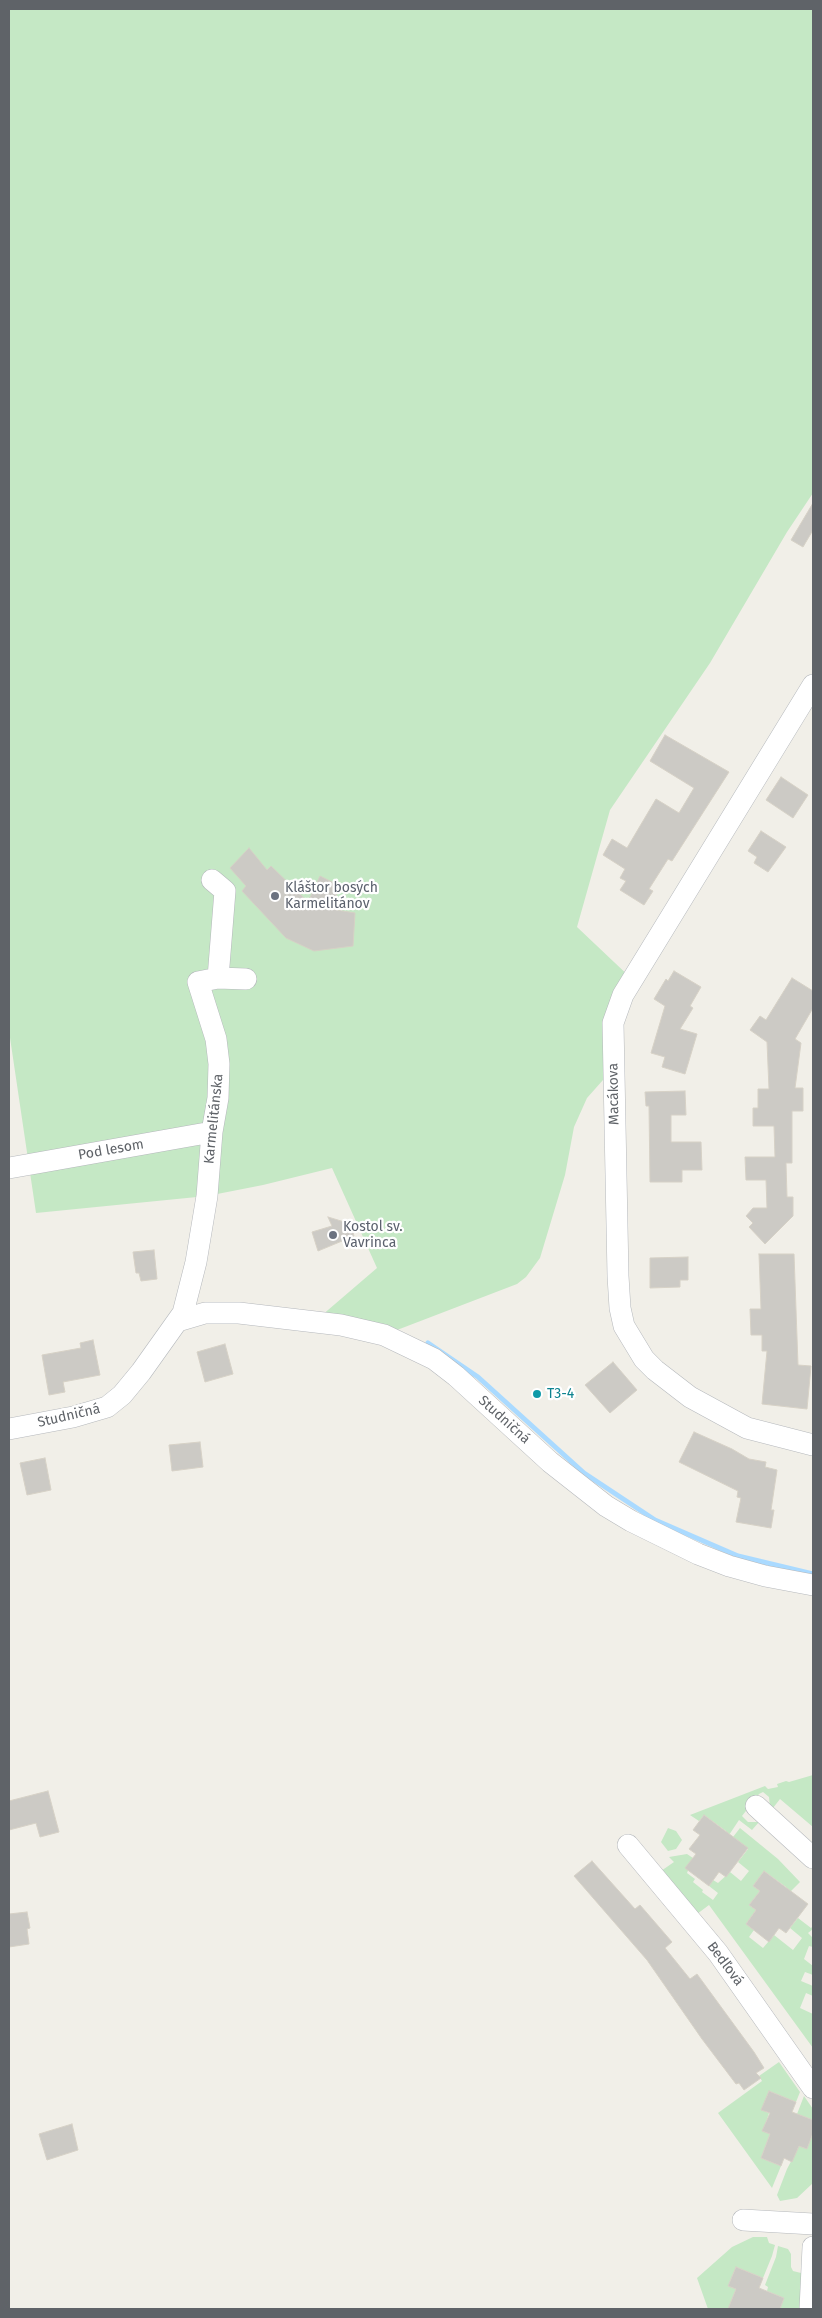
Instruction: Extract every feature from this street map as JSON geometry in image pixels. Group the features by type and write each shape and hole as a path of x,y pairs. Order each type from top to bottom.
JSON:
{"street":[{"name":"Macákova","path":"813,685 623,995 616,1010 613,1032 618,1276 620,1308 624,1326 644,1359 690,1397 747,1428 813,1445"},
{"path":"212,880 225,891 218,978 246,979"},
{"name":"Karmelitánska","path":"196,1262 207,1196 212,1132 218,1098 219,1064 216,1039 198,982 218,978"},
{"name":"Pod lesom","path":"9,1168 212,1132"},
{"name":"Studničná","path":"9,1429 73,1417 108,1408 128,1388 178,1321 186,1305 196,1262"},
{"name":"Studničná","path":"178,1321 205,1313 239,1313 341,1326 384,1335 434,1359 456,1376 550,1462 606,1506 631,1521 698,1554 729,1566 765,1576 813,1585"},
{"path":"756,1806 813,1858"},
{"name":"Bedľová","path":"628,1845 718,1953 813,2088"},
{"path":"742,2220 813,2224"},
{"path":"810,2309 813,2247"}],"green space":[{"path":"9,9 813,9 813,493 787,532 710,663 610,810 577,927 633,980 623,995 613,1077 603,1080 587,1098 574,1127 565,1175 540,1258 526,1277 517,1284 384,1335 314,1322 377,1268 332,1168 263,1185 207,1196 36,1213 9,1031"},
{"path":"813,1775 813,1827 780,1799 773,1808 770,1807 769,1797 763,1792 759,1794 742,1816 748,1822 759,1822 752,1830 739,1820 727,1838 726,1831 704,1815 699,1821 690,1815 765,1786 768,1789 778,1787 777,1784"},
{"path":"668,1828 676,1831 682,1840 676,1849 668,1851 661,1842"},
{"path":"740,1828 778,1859 800,1882 788,1894 786,1887 764,1871 753,1886 760,1891 749,1905 756,1910 746,1924 754,1930 749,1937 763,1948 774,1935 793,1950 802,1938 790,1928 798,1918 811,1928 813,1926 813,1929 808,1933 813,1938 813,1947 809,1946 804,1959 813,1966 813,1975 805,1972 801,1981 813,1986 813,1996 806,1993 800,2008 813,2014 813,2048 709,1905 697,1914 661,1871 674,1862 669,1857 687,1854 693,1858 687,1873 695,1879 693,1882 703,1890 702,1892 713,1900 718,1893 709,1886 713,1880 718,1883 730,1872 741,1881 749,1871 738,1862 748,1849 733,1837"},
{"path":"779,2062 800,2092 796,2102 769,2091 762,2110 769,2113 763,2131 770,2134 761,2158 781,2166 772,2188 718,2113 762,2081 759,2076"},
{"path":"804,2096 813,2109 813,2120 797,2114"},
{"path":"813,2133 813,2183 797,2198 780,2201 777,2195 787,2169 799,2146 807,2149"},
{"path":"753,2237 767,2237 769,2243 775,2245 763,2278 736,2267 728,2286 736,2289 729,2307 735,2309 708,2309 697,2278 732,2247"},
{"path":"778,2246 788,2249 791,2254 791,2267 793,2271 801,2273 801,2309 780,2309 784,2298 767,2291 768,2287 765,2285 776,2257"}],"building":[{"path":"813,503 813,530 803,547 791,540"},
{"path":"665,735 729,772 672,861 668,859 649,889 653,891 644,905 620,890 626,881 620,878 625,869 603,855 612,839 627,848 656,799 679,813 694,788 650,761"},
{"path":"781,777 808,795 793,818 766,800"},
{"path":"761,831 786,847 768,872 754,863 757,857 748,851"},
{"name":"Kláštor bosých Karmelitánov","path":"249,848 267,870 271,866 308,902 320,876 340,886 331,909 355,913 353,946 314,951 286,938 242,891 246,886 230,868"},
{"path":"674,971 701,987 690,1006 693,1008 680,1029 697,1034 685,1074 662,1067 665,1057 651,1053 665,1006 654,999 666,979 668,981"},
{"path":"792,978 813,991 813,1008 795,1039 801,1043 795,1088 803,1088 803,1111 792,1111 792,1163 786,1163 787,1197 793,1197 793,1216 765,1244 749,1227 753,1223 746,1216 753,1208 767,1208 766,1180 746,1180 745,1157 775,1157 774,1126 753,1126 753,1108 758,1108 758,1089 769,1089 767,1042 750,1030 760,1016 766,1020"},
{"path":"685,1091 686,1115 671,1115 671,1142 701,1142 702,1170 682,1170 682,1182 650,1182 649,1106 646,1106 645,1092"},
{"name":"Kostol sv. Vavrinca","path":"328,1217 351,1224 354,1236 318,1251 312,1232 332,1226"},
{"path":"154,1250 157,1279 141,1281 139,1273 136,1273 133,1252"},
{"path":"759,1254 794,1254 798,1365 811,1366 807,1409 762,1404 767,1351 762,1351 762,1335 751,1335 750,1309 761,1309"},
{"path":"688,1257 688,1280 680,1280 680,1287 650,1288 650,1258"},
{"path":"93,1340 100,1375 63,1382 65,1392 49,1395 42,1355 81,1348 80,1343"},
{"path":"225,1344 233,1374 205,1382 197,1352"},
{"path":"613,1362 637,1390 610,1413 585,1385"},
{"path":"694,1432 749,1459 766,1462 765,1467 777,1470 771,1510 774,1510 771,1528 736,1522 741,1498 737,1497 738,1491 679,1462"},
{"path":"200,1442 203,1467 172,1471 169,1445"},
{"path":"45,1458 51,1490 27,1495 20,1463"},
{"path":"48,1791 59,1832 40,1837 36,1823 9,1830 9,1801"},
{"path":"704,1815 748,1848 726,1877 719,1872 709,1886 685,1868 696,1854 689,1849 700,1835 693,1830"},
{"path":"592,1861 635,1909 640,1905 672,1942 665,1948 690,1979 697,1974 764,2068 756,2073 761,2078 744,2090 739,2083 736,2084 647,1960 574,1876"},
{"path":"764,1871 808,1904 786,1933 779,1928 769,1942 746,1924 756,1910 749,1905 760,1891 753,1886"},
{"path":"27,1912 30,1928 27,1929 29,1944 9,1947 9,1914"},
{"path":"769,2091 796,2102 792,2112 813,2120 813,2133 807,2149 799,2146 792,2162 784,2158 781,2166 761,2158 770,2134 762,2131 770,2113 761,2110"},
{"path":"72,2124 78,2150 47,2160 39,2134"},
{"path":"736,2267 763,2278 759,2288 784,2298 780,2309 728,2309 736,2289 728,2286"}],"waterway":[{"path":"428,1343 478,1377 584,1473 655,1520 738,1556 813,1574"}],"place":[{"name":"Kláštor bosých Karmelitánov","path":"275,896"},
{"name":"Kostol sv. Vavrinca","path":"333,1235"},
{"name":"T3-4","path":"537,1394"}]}
